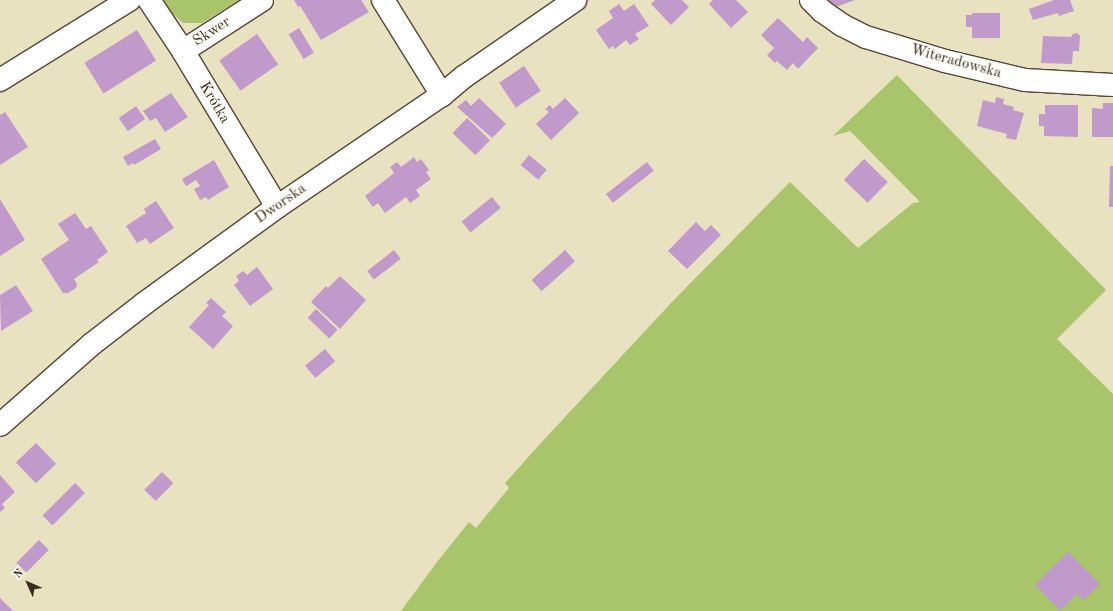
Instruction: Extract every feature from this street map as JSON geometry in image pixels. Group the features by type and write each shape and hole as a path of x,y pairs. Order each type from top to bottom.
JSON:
{"street":[{"path":"0,80 129,0"},
{"name":"Krótka","path":"149,0 183,51 277,207"},
{"name":"Skwer","path":"183,51 262,0"},
{"path":"383,0 442,95"},
{"name":"Dworska","path":"0,425 92,344 277,207 442,95 465,76 575,0"},
{"name":"Witeradowska","path":"811,0 822,11 842,25 866,38 945,61 1025,80 1113,85"}],"green space":[{"path":"161,0 239,0 202,23 183,23 165,7"},
{"path":"897,75 1106,290 1057,339 1113,394 1113,611 401,611 469,522 476,528 509,488 505,483 539,445 672,302 790,182 858,248 913,203 920,202 850,131 833,136"}],"building":[{"path":"294,0 361,0 369,12 321,40 300,6 298,7"},
{"path":"655,0 682,0 689,7 671,25 651,4"},
{"path":"713,0 736,0 748,12 731,28 709,4"},
{"path":"825,0 855,0 833,8 830,1 826,2"},
{"path":"1054,0 1070,0 1074,11 1059,16 1058,13 1033,20 1029,9"},
{"path":"619,4 624,11 634,4 649,26 635,34 639,39 630,45 626,40 615,49 613,46 609,49 596,30 613,18 609,11"},
{"path":"972,13 1000,13 1000,38 972,38 972,27 966,27 966,15 972,15"},
{"path":"778,18 803,42 807,37 818,48 798,69 793,63 787,70 777,61 775,63 767,55 774,48 761,35"},
{"path":"299,28 314,53 304,59 289,34"},
{"path":"137,30 156,61 103,93 84,63"},
{"path":"1077,33 1080,36 1079,51 1073,51 1072,64 1041,63 1043,36 1071,37 1073,34"},
{"path":"257,34 278,64 241,91 219,60"},
{"path":"524,66 541,91 516,108 499,83"},
{"path":"171,93 188,117 165,132 156,118 150,121 143,111"},
{"path":"996,97 1004,99 1003,104 1014,107 1013,110 1024,113 1016,140 1006,138 1007,134 977,126 983,100 995,103"},
{"path":"479,98 506,124 492,138 457,107 466,100 471,106"},
{"path":"565,98 579,113 551,140 536,124 549,112 545,109 550,105 553,109"},
{"path":"1103,103 1113,103 1113,137 1092,137 1092,108 1103,109"},
{"path":"1045,105 1078,105 1078,137 1044,136 1044,126 1039,126 1039,114 1045,114"},
{"path":"136,106 145,119 128,131 119,118"},
{"path":"5,112 28,147 0,165 0,115"},
{"path":"467,118 490,140 475,155 452,133"},
{"path":"155,139 161,149 134,165 133,163 128,166 123,157"},
{"path":"529,155 547,170 538,180 521,165"},
{"path":"414,157 417,162 421,159 429,170 426,172 431,179 416,190 420,196 410,203 406,197 385,213 378,203 373,207 365,196 394,173 390,167 397,162 401,167"},
{"path":"864,159 888,182 868,203 844,180"},
{"path":"214,160 229,187 208,200 206,197 200,200 194,189 200,186 196,180 186,186 182,179"},
{"path":"647,162 654,171 613,203 606,194"},
{"path":"1110,166 1113,166 1113,207 1109,207"},
{"path":"492,197 501,208 471,232 462,222"},
{"path":"0,199 25,240 0,256"},
{"path":"156,201 174,228 150,244 146,238 137,243 126,226 146,213 144,209"},
{"path":"75,213 86,229 91,226 108,252 97,260 99,262 74,279 77,284 76,288 68,293 63,293 41,259 69,240 58,224"},
{"path":"696,222 705,231 711,225 721,235 687,269 668,251"},
{"path":"394,250 401,259 374,280 367,271"},
{"path":"565,250 575,261 542,291 532,280"},
{"path":"257,267 273,289 250,306 234,285 239,281 236,276 243,271 247,275"},
{"path":"340,276 366,300 340,329 311,302 326,286 328,288"},
{"path":"16,285 33,311 1,331 0,295"},
{"path":"211,298 226,312 222,316 233,326 213,349 189,327 209,305 206,303"},
{"path":"316,309 338,330 329,338 308,318"},
{"path":"325,349 335,361 315,378 305,366"},
{"path":"36,443 56,464 36,483 16,462"},
{"path":"162,472 173,483 156,501 144,490"},
{"path":"0,475 15,492 2,504 5,508 0,512"},
{"path":"75,483 85,493 52,525 42,516"},
{"path":"39,540 49,550 26,573 16,563"},
{"path":"1068,552 1100,584 1084,600 1077,594 1060,611 1035,585"},
{"path":"0,598 13,611 0,611"}]}
